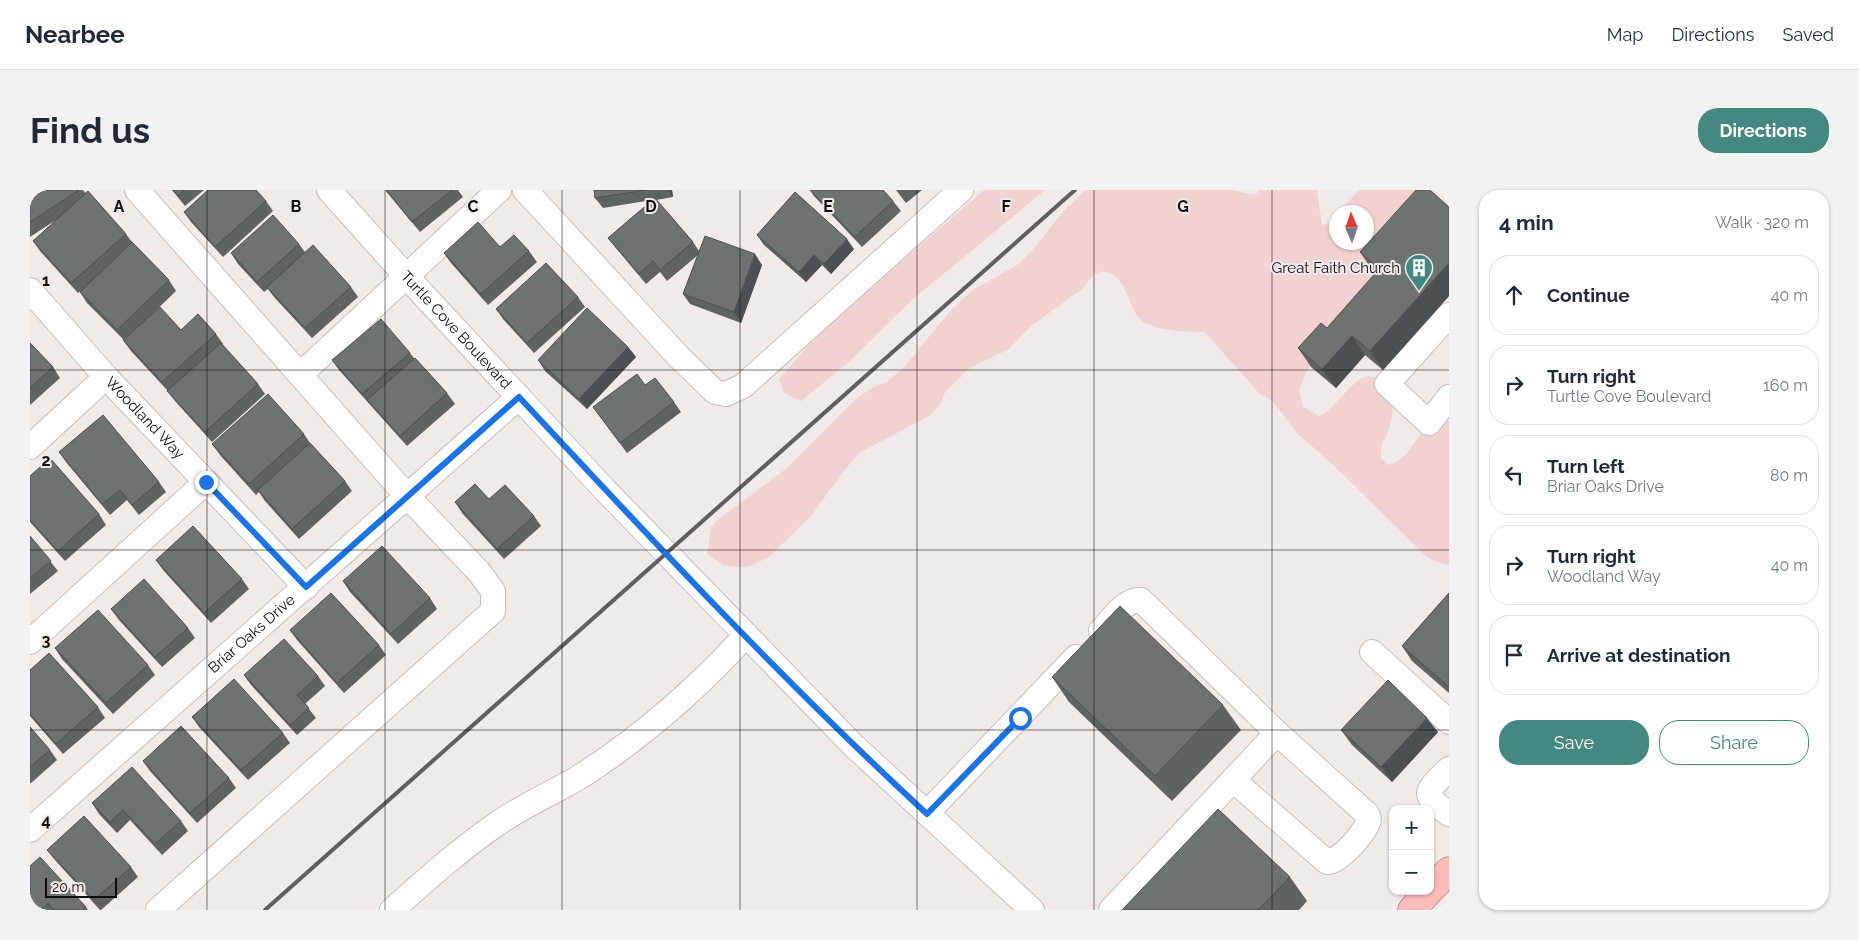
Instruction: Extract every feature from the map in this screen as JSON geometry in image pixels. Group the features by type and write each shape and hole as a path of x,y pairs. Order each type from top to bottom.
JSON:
{"main road":[{"path":"1434,887 1449,871"},
{"path":"1412,910 1426,895"}],"street":[{"path":"137,190 407,496 479,572 493,591 493,611 158,910"},
{"name":"Turtle Cove Boulevard","path":"329,190 519,397 854,746 1032,910"},
{"path":"301,374 405,275 499,190"},
{"path":"526,190 679,357 715,392 726,394 743,386 961,190"},
{"name":"Woodland Way","path":"30,290 106,377 306,587"},
{"path":"1449,314 1387,384 1429,423 1449,397"},
{"path":"30,447 106,377"},
{"name":"Briar Oaks Drive","path":"30,830 519,397"},
{"path":"30,642 206,482"},
{"path":"927,814 1126,604 1134,600 1141,600 1276,733 1367,814 1369,819 1366,828 1335,861 1327,862 1233,780"},
{"path":"392,910 494,826 537,798 584,774 643,734 716,668 746,635"},
{"path":"1372,652 1449,722"},
{"path":"1111,910 1276,733"},
{"path":"1449,769 1430,788 1428,796 1430,801 1449,814"}],"shaded area":[{"path":"984,190 1045,190 912,300 850,361 801,401 784,393 779,379 807,347 855,302"},
{"path":"1085,190 1232,190 1248,194 1258,193 1259,190 1317,190 1322,225 1329,223 1329,250 1374,250 1374,205 1346,205 1347,203 1360,190 1424,190 1423,203 1326,348 1307,371 1299,389 1303,407 1319,416 1332,407 1362,378 1370,376 1388,381 1392,392 1393,410 1391,422 1382,446 1381,459 1388,465 1398,461 1405,455 1429,426 1437,422 1449,420 1449,565 1434,561 1425,555 1330,462 1298,434 1273,402 1258,392 1205,332 1168,330 1147,324 1135,312 1117,277 1110,273 1101,272 1093,275 1085,287 1031,326 1009,349 970,368 945,392 941,403 929,416 861,452 847,467 810,517 769,557 751,566 742,567 723,565 707,554 711,528 716,521 787,468 857,398 874,387 887,382 904,367 951,310 974,289 1019,264 1062,213"}],"building":[{"path":"30,190 79,190 30,222"},
{"path":"173,190 185,190 178,196"},
{"path":"208,190 256,190 266,201 215,247 184,212"},
{"path":"386,190 452,190 412,222"},
{"path":"594,190 646,190 595,198"},
{"path":"810,190 883,190 893,201 855,237"},
{"path":"1416,190 1430,190 1449,207 1449,263 1370,351 1352,336 1322,369 1298,348 1321,323 1327,328 1379,269 1360,252 1362,250 1374,250 1374,236"},
{"path":"88,191 126,234 71,283 33,241"},
{"path":"795,192 847,239 824,264 814,255 799,272 757,235"},
{"path":"655,198 693,242 660,270 653,261 639,274 608,238"},
{"path":"273,215 299,244 257,282 231,253"},
{"path":"478,222 500,247 514,235 529,251 481,294 444,253"},
{"path":"705,236 755,254 734,312 683,294"},
{"path":"132,242 169,280 117,330 80,292"},
{"path":"313,245 351,287 305,328 267,287"},
{"path":"546,263 578,297 527,343 496,309"},
{"path":"160,307 181,330 198,314 216,334 162,382 123,340"},
{"path":"587,308 628,347 579,399 538,360"},
{"path":"381,319 410,353 362,394 332,360"},
{"path":"30,343 53,367 30,388"},
{"path":"221,343 258,384 205,432 167,391"},
{"path":"415,358 447,393 400,436 367,400"},
{"path":"637,374 645,385 655,378 674,402 620,443 593,407"},
{"path":"268,394 304,434 249,484 212,444"},
{"path":"103,415 159,482 132,505 120,490 102,504 59,452"},
{"path":"310,443 345,481 292,529 258,490"},
{"path":"50,458 99,514 58,551 30,520 30,476"},
{"path":"475,484 489,499 505,485 534,516 497,549 455,502"},
{"path":"193,526 242,579 204,613 156,560"},
{"path":"30,536 51,561 30,578"},
{"path":"382,546 430,598 391,634 343,581"},
{"path":"144,579 188,628 155,657 111,609"},
{"path":"331,593 379,645 337,683 290,630"},
{"path":"1449,593 1449,687 1402,646"},
{"path":"1120,606 1223,705 1155,776 1052,677"},
{"path":"98,610 148,665 106,703 55,648"},
{"path":"284,639 318,676 297,695 309,708 290,725 244,675"},
{"path":"49,653 98,707 56,744 30,714 30,670"},
{"path":"234,679 283,733 241,770 192,717"},
{"path":"1388,680 1427,718 1381,767 1341,730"},
{"path":"181,726 229,778 190,813 143,761"},
{"path":"30,727 50,750 30,767"},
{"path":"132,767 181,821 155,844 123,810 110,822 92,803"},
{"path":"1218,809 1290,877 1258,910 1122,910"},
{"path":"84,816 131,867 94,900 47,850"},
{"path":"40,857 86,907 82,910 54,910 48,903 41,910 30,910 30,866"}],"railway":[{"path":"265,910 1075,190"}],"place":[{"name":"Great Faith Church","path":"1419,292"}],"route":[{"path":"206,482 306,587 519,397 605,490 854,746 927,814 1020,718"}]}
